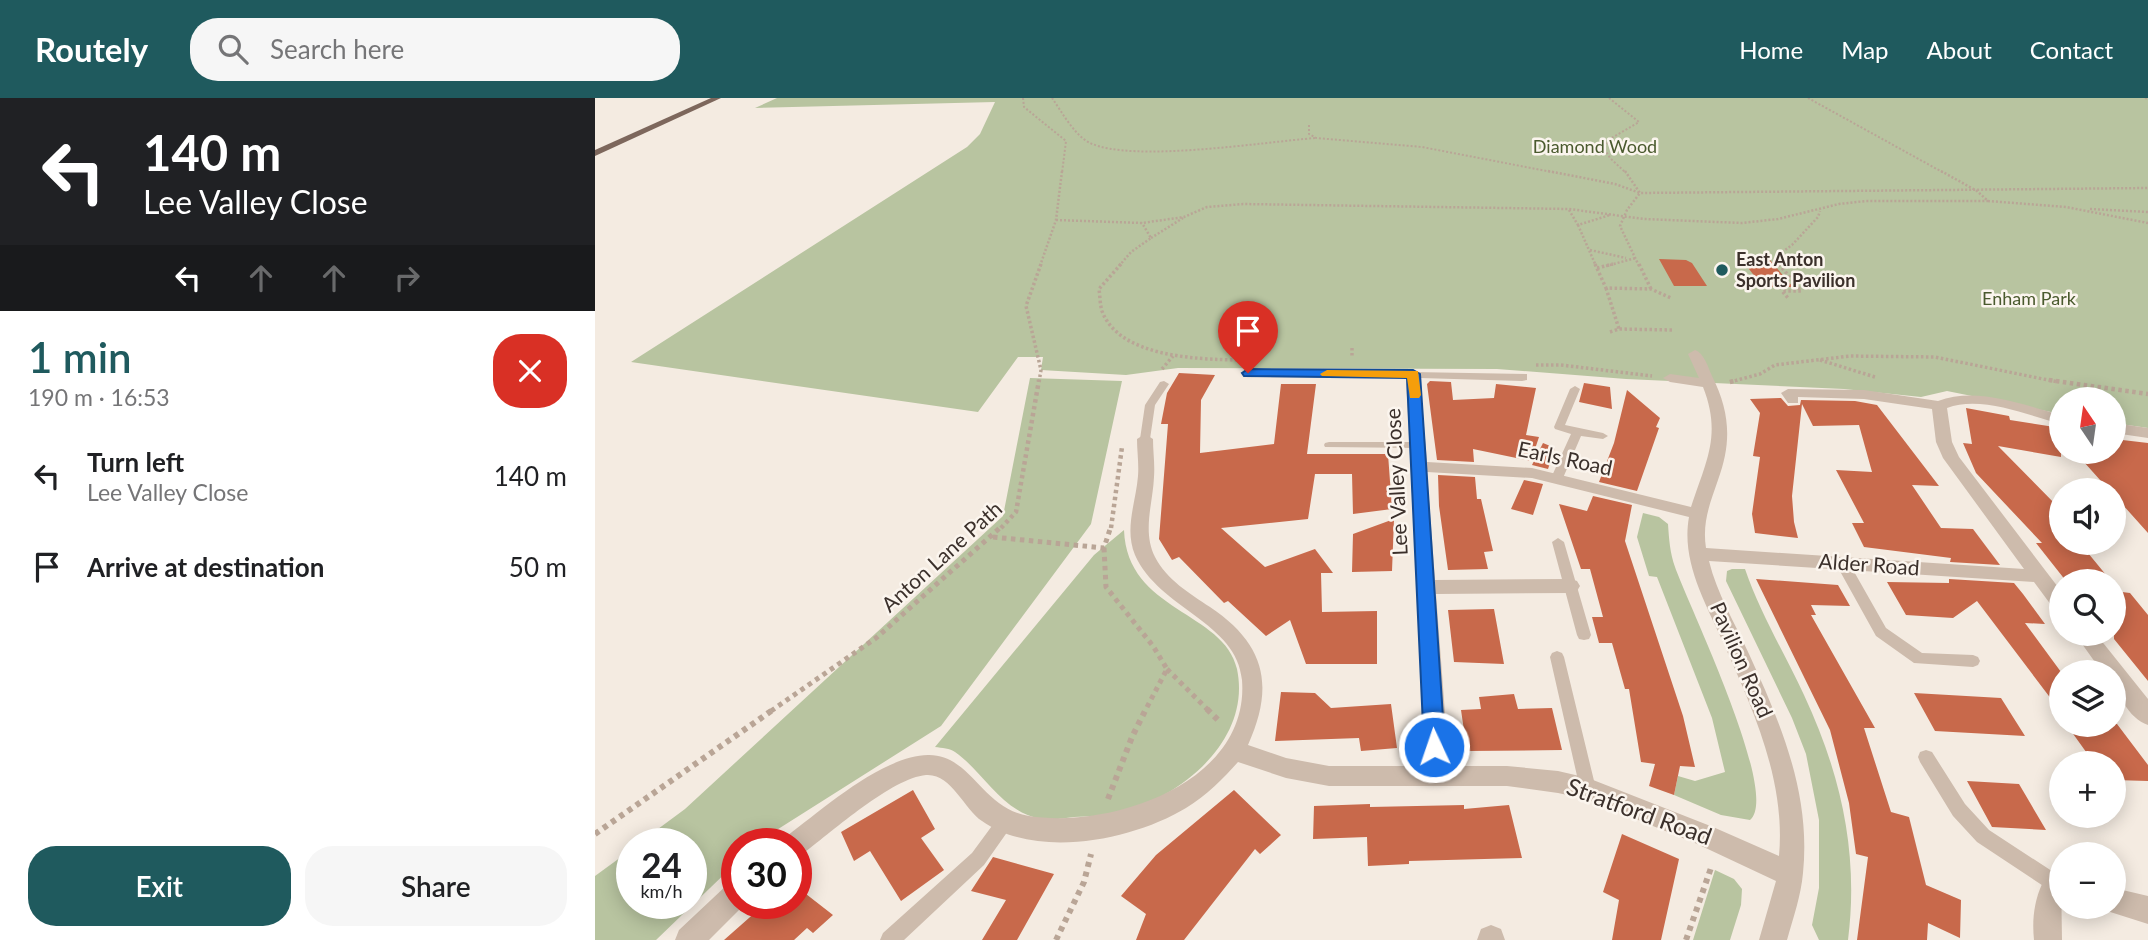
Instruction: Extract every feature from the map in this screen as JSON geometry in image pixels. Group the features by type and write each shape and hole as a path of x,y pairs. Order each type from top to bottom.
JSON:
{"main road":[{"path":"595,153 717,98"}],"street":[{"name":"Pavilion Road","path":"1695,354 1719,403 1721,431 1715,465 1697,514 1699,554 1710,593 1779,752 1792,808 1790,874 1773,940"},
{"path":"1244,367 1522,377"},
{"name":"Lee Valley Close","path":"1413,374 1421,467 1438,777"},
{"path":"1670,379 1709,383"},
{"path":"1793,400 1788,393 1828,391 1880,394 1940,406 1952,400 1968,399 2049,416"},
{"path":"1940,406 1944,442 1951,458 2049,589"},
{"path":"2126,430 2148,433"},
{"path":"812,833 899,774 929,765 951,772 984,809 1006,821 1048,830 1097,829 1138,819 1177,800 1221,766 1236,746 1248,716 1253,689 1251,663 1245,650 1223,623 1166,585 1151,567 1142,547 1140,524 1146,476 1145,439"},
{"name":"Earls Road","path":"1421,467 1504,470 1557,478 1697,514"},
{"name":"Alder Road","path":"1699,554 2039,576"},
{"path":"1426,587 1570,586"},
{"path":"2094,646 2148,716"},
{"name":"Stratford Road","path":"1236,746 1286,768 1329,776 1520,777 1588,789 1704,835 1790,874"},
{"path":"2047,940 2049,898"},
{"path":"2126,904 2148,910"},
{"path":"689,940 721,909"}],"lane":[{"path":"1145,439 1150,405 1161,379"},
{"path":"1575,389 1559,427 1603,436"},
{"path":"1557,478 1577,432"},
{"path":"1329,445 1418,445"},
{"path":"1559,542 1584,635"},
{"path":"1843,564 1881,632 1919,659 1973,661"},
{"path":"1557,657 1588,789"},
{"path":"1926,757 1959,810 1983,836 2049,881"},
{"path":"890,940 978,859 1006,821"}],"path":[{"name":"Anton Lane Path","path":"595,834 876,638 992,537 1016,512 1041,370 1026,306 1056,220 1066,141 1024,107 1023,98"},
{"path":"1052,98 1089,143 1118,150 1155,151 1315,138 1422,147 1615,184 1640,193 2148,188"},
{"path":"1609,98 1639,122 1610,139 1604,148 1625,170 1640,193"},
{"path":"1808,98 1977,191 1988,201"},
{"path":"1309,125 1309,134 1315,138"},
{"path":"1640,193 1620,226 1651,289"},
{"path":"1056,220 1142,223 1184,217 1220,204 1569,209 1699,223 1742,223 1866,201 1988,201 2148,212"},
{"path":"2066,207 2148,223"},
{"path":"1569,209 1590,250 1619,329"},
{"path":"1788,298 1782,291 1801,291 1774,258 1793,245 1818,217 1820,211"},
{"path":"1578,225 1613,214"},
{"path":"1184,217 1176,225 1151,238 1112,271 1099,289 1098,301 1107,320 1126,339 1146,349 1244,367"},
{"path":"1142,223 1151,238"},
{"path":"1590,250 1636,258"},
{"path":"1597,268 1626,258"},
{"path":"1605,289 1651,289 1671,298"},
{"path":"1611,332 1619,329 1673,330"},
{"path":"1161,379 1173,356"},
{"path":"1709,383 1738,382 1775,365 1850,356 1935,357 2058,382 2148,394"},
{"path":"1123,441 1111,530 1104,548 1106,587 1153,646 1167,669 1236,746"},
{"path":"992,537 1104,548"},
{"path":"1056,940 1084,882 1097,829 1125,752 1167,669"},
{"path":"1686,940 1713,862 1699,855 1704,835"}],"green space":[{"path":"777,98 2148,98 2148,428 2126,425 2126,387 2049,387 2049,412 1947,391 1921,397 1844,389 1626,379 1497,369 1178,368 1126,375 1041,370 1043,357 1018,357 978,412 631,362 967,147 980,134 995,102 755,108"},
{"path":"1030,378 1122,381 1091,524 941,726 780,828 721,828 721,877 707,891 707,828 659,828 685,809 1003,516"},
{"path":"1643,513 1659,517 1668,524 1675,567 1729,698 1753,775 1756,803 1750,820 1721,815 1674,795 1678,776 1695,781 1725,772 1712,718 1657,577 1649,576 1637,537"},
{"path":"1124,530 1129,557 1141,578 1158,595 1214,634 1229,650 1237,669 1239,695 1233,720 1222,742 1187,780 1141,806 1106,816 1050,820 1028,815 1005,801 955,752 935,747 1094,555"},
{"path":"1745,569 1765,617 1804,695 1828,755 1849,846 1851,908 1848,940 1819,940 1812,925 1819,888 1819,820 1806,754 1792,718 1726,581 1727,571"},
{"path":"616,861 616,919 678,919 656,940 595,940 595,876"},
{"path":"1715,870 1734,879 1742,889 1741,905 1730,940 1693,940"}],"building":[{"path":"1659,259 1686,260 1692,263 1707,286 1674,286"},
{"path":"1742,260 1770,260 1793,287 1763,287"},
{"path":"1179,373 1215,375 1201,400 1200,453 1274,444 1281,384 1316,384 1307,454 1388,454 1392,509 1353,514 1352,474 1315,474 1308,519 1221,528 1265,567 1315,549 1333,573 1321,573 1322,612 1377,611 1377,664 1306,664 1290,620 1266,636 1228,601 1224,603 1179,557 1172,560 1159,539 1168,424 1161,424 1167,393"},
{"path":"1430,381 1451,382 1453,400 1494,398 1496,384 1536,388 1526,435 1539,437 1531,461 1473,449 1474,462 1437,460 1427,384"},
{"path":"1584,383 1610,387 1612,409 1579,402"},
{"path":"1627,390 1660,418 1637,491 1599,482 1614,443"},
{"path":"1781,398 1788,406 1800,405 1801,400 1855,401 1877,405 1939,486 1912,485 1941,528 1973,529 2000,565 1950,562 1951,558 1864,547 1852,523 1864,523 1836,470 1872,472 1859,425 1813,426 1802,404 1792,496 1798,538 1755,533 1752,514 1760,457 1753,456 1760,413 1750,399"},
{"path":"1966,408 2009,416 2010,420 2049,426 2049,455 1998,446 2049,498 2049,555 2090,555 2101,569 2057,569 2036,543 2042,543 1976,473 1963,443 1972,444"},
{"path":"2126,440 2148,443 2148,533 2126,508 2126,478 2098,478 2086,464 2126,464"},
{"path":"1543,443 1555,448 1548,469 1532,465"},
{"path":"1438,475 1475,477 1477,499 1481,499 1493,551 1484,552 1488,569 1448,570 1439,506"},
{"path":"1524,480 1543,484 1533,515 1511,509"},
{"path":"1593,496 1632,505 1625,541 1683,716 1695,767 1680,766 1674,795 1649,786 1655,764 1641,762 1629,689 1625,689 1612,643 1599,643 1592,617 1603,617 1590,569 1581,569 1559,504 1587,511"},
{"path":"1394,519 1392,571 1352,572 1353,534"},
{"path":"1756,579 1838,585 1850,606 1811,605 1816,615 1811,615 1875,728 1864,728 1891,812 1909,817 1926,885 1961,900 1960,938 1928,923 1927,940 1857,940 1868,857 1856,854 1849,803 1830,730"},
{"path":"1949,579 2014,583 2045,624 2025,623 2052,660 2049,660 2049,696 1977,601 1953,618 1906,615 1887,582 1949,583"},
{"path":"2126,592 2130,593 2148,615 2148,681 2120,646 2126,646"},
{"path":"1494,609 1504,664 1454,662 1448,610"},
{"path":"1281,692 1315,693 1331,708 1391,704 1397,748 1361,751 1359,738 1275,741"},
{"path":"1914,693 2001,698 2025,736 1935,731"},
{"path":"1514,694 1518,709 1552,708 1562,750 1467,751 1461,710 1481,709 1479,697"},
{"path":"2126,736 2148,765 2148,781 2126,780 2126,751 2085,751 2075,737"},
{"path":"1967,781 2019,784 2046,830 1992,827"},
{"path":"913,790 935,829 921,838 944,870 901,901 870,851 854,861 841,832"},
{"path":"1234,790 1281,835 1260,854 1255,849 1184,940 1136,940 1146,914 1121,896 1156,855"},
{"path":"1370,804 1370,807 1464,805 1464,809 1509,805 1522,858 1409,861 1409,864 1368,866 1367,837 1313,839 1314,806"},
{"path":"1622,834 1679,859 1661,940 1612,940 1619,900 1603,892"},
{"path":"993,857 1054,874 1017,940 982,940 1006,900 971,891"},
{"path":"812,899 833,915 813,933 807,928 794,940 724,940 748,919 812,919"}],"slow traffic":[{"path":"1327,374 1413,374 1415,395"}],"place":[{"name":"East Anton Sports Pavilion","path":"1722,270"}],"route":[{"path":"1248,373 1413,374 1421,467 1434,747"}],"park label":[{"name":"Diamond Wood","path":"1595,147"},
{"name":"Enham Park","path":"2029,299"}]}
